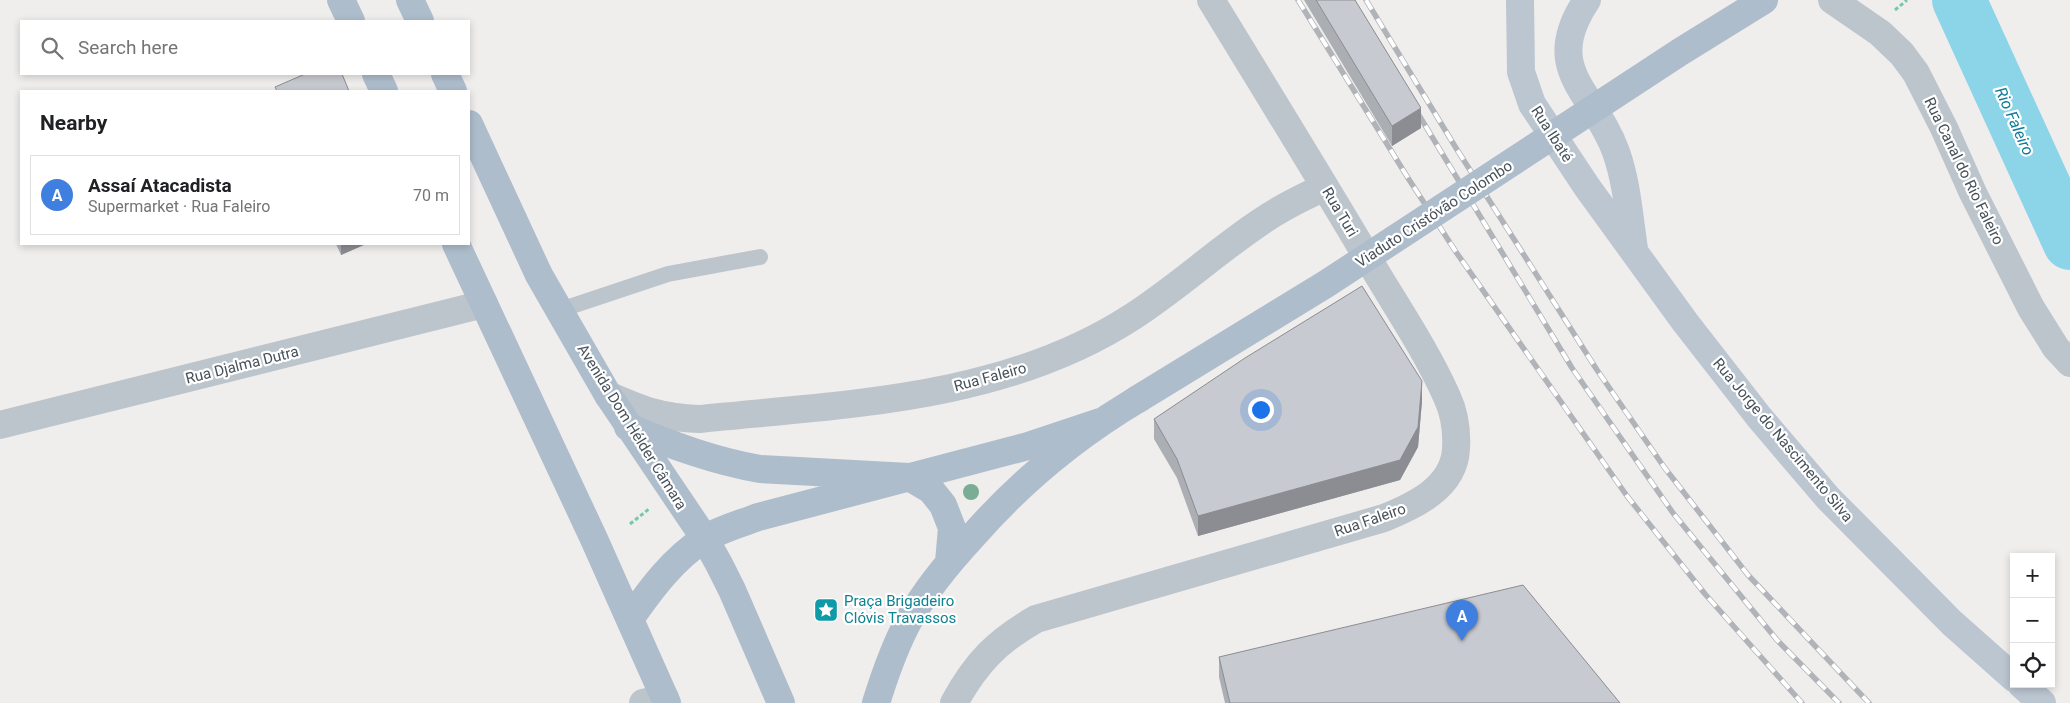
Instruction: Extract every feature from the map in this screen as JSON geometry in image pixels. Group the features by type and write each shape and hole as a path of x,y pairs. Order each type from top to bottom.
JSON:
{"main road":[{"path":"341,0 351,20"},
{"path":"410,0 420,20"},
{"name":"Viaduto Cristóvão Colombo","path":"1100,422 1326,284 1680,52 1764,0"},
{"path":"376,75 384,90"},
{"path":"445,75 453,90"},
{"name":"Avenida Dom Hélder Câmara","path":"470,126 539,275 628,427 705,539 732,590 781,703"},
{"path":"456,245 630,619 658,701"},
{"path":"630,619 664,574 678,560 705,539 758,517 1028,446 1100,422"},
{"path":"876,703 885,673 901,636 922,599 949,562 1012,493 1100,422"},
{"path":"628,427 694,453 739,465 777,470 909,477 931,490 943,505 952,528 949,562"}],"street":[{"name":"Rua Turi","path":"1211,0 1325,187 1447,397 1454,419 1456,448 1454,461"},
{"name":"Rua Ibaté","path":"1520,0 1522,72 1532,104 1587,187 1634,250"},
{"path":"1567,0 1575,0"},
{"path":"1587,0 1570,29 1567,49 1569,60 1578,84 1615,150 1626,188 1634,250"},
{"name":"Rua Canal do Rio Faleiro","path":"1832,0 1880,33 1902,54 1916,73 1944,128 1973,194 2031,308 2056,348 2070,363"},
{"name":"Rua Faleiro","path":"608,395 658,416 699,419 850,404 919,394 1011,374 1089,341 1132,317 1262,221 1292,203 1325,187"},
{"name":"Rua Jorge do Nascimento Silva","path":"1634,250 1685,322 1828,498 1952,623 2010,674"},
{"name":"Rua Djalma Dutra","path":"0,425 484,304"},
{"name":"Rua Faleiro","path":"954,703 979,664 993,648 1014,631 1036,619 1384,518 1412,506 1430,494 1445,480 1454,461"},
{"path":"2025,688 2042,703"}],"lane":[{"path":"560,310 668,274 760,257"}],"path":[{"path":"630,524 656,504"}],"building":[{"path":"1316,0 1355,0 1421,108 1392,126"},
{"path":"303,75 342,75 349,90 276,90 275,87"},
{"path":"1362,286 1422,381 1418,427 1400,460 1198,516 1177,459 1154,419 1245,358"},
{"path":"1523,585 1620,703 1230,703 1219,657"}],"waterway":[{"name":"Rio Faleiro","path":"1959,0 2070,243"}],"railway":[{"path":"1298,0 1456,252 1627,496 1705,594 1802,703"},
{"path":"1366,0 1456,148 1597,370 1664,467 1748,575 1869,703"},
{"path":"1414,107 1572,368 1673,513 1777,640 1839,703"}],"place":[{"name":"Praça Brigadeiro Clóvis Travassos","path":"826,610"},
{"name":"Assaí Atacadista","path":"1462,641"}]}
